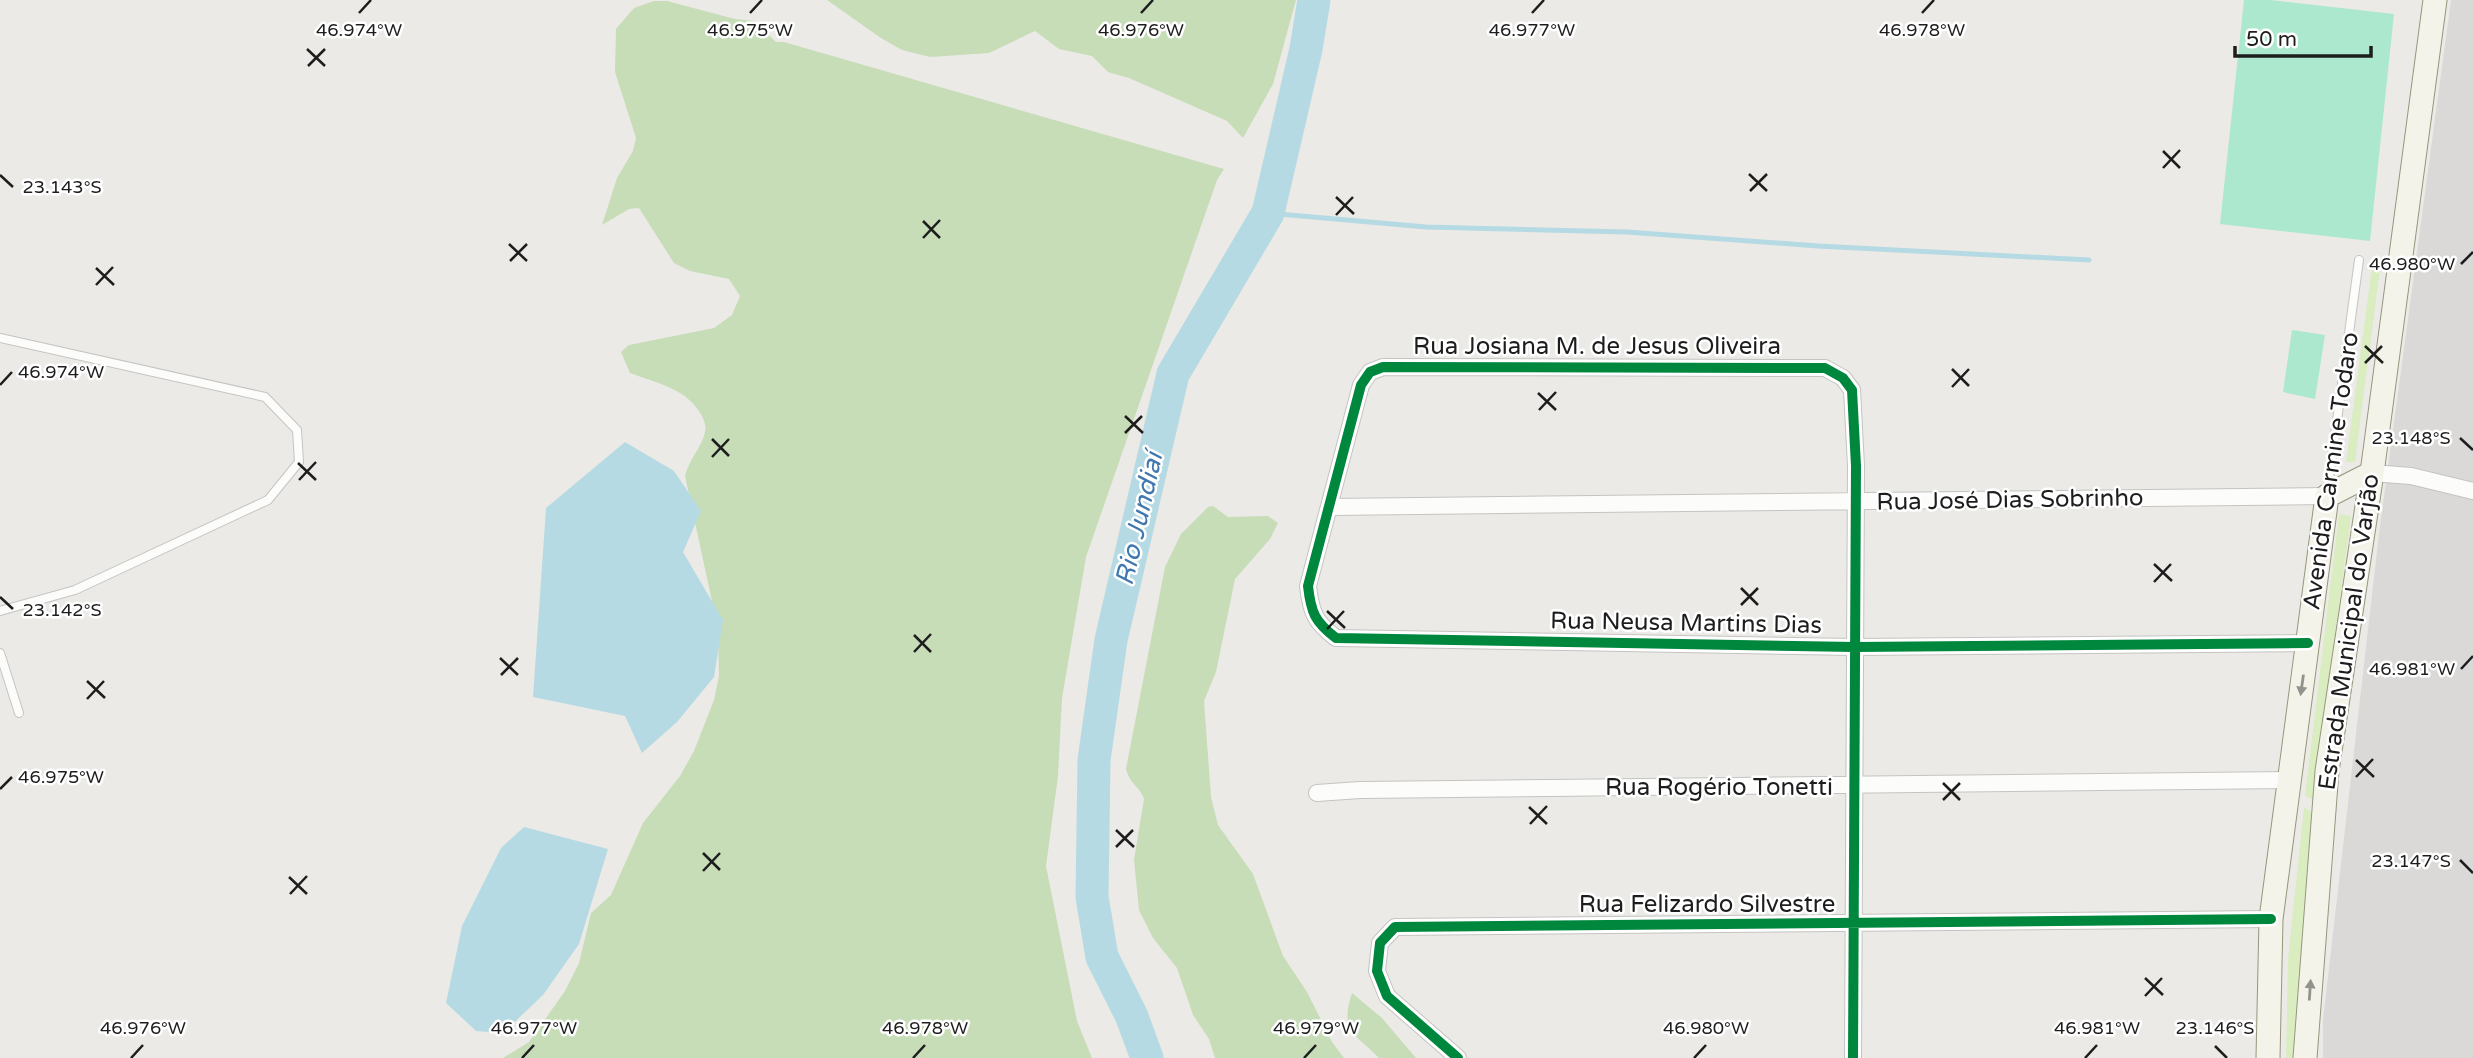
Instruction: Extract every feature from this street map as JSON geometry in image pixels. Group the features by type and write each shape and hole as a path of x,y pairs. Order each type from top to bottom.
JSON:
{"main road":[{"name":"Estrada Municipal do Varjão","path":"2305,1058 2327,771 2372,473 2435,0"},
{"name":"Rua José Dias Sobrinho","path":"2327,496 2372,473"},
{"name":"Avenida Carmine Todaro","path":"2268,1058 2271,919 2327,496"}],"street":[{"name":"Rua Josiana M. de Jesus Oliveira","path":"1330,507 1361,385 1370,372 1383,367 1825,368 1843,377 1852,390 1855,502"},
{"path":"2372,473 2411,476 2473,491"},
{"name":"Rua José Dias Sobrinho","path":"1330,507 2327,496"},
{"path":"1853,1058 1855,502"},
{"name":"Rua Neusa Martins Dias","path":"1330,507 1308,586 1310,606 1319,625 1336,638 1855,647 2308,643"},
{"name":"Rua Rogério Tonetti","path":"1317,793 2289,780"},
{"name":"Rua Felizardo Silvestre","path":"1458,1058 1387,996 1377,971 1380,943 1395,927 2271,919"}],"lane":[{"name":"Avenida Carmine Todaro","path":"2327,496 2359,260"},
{"path":"0,338 265,397 298,430 299,462 268,500 75,590 0,611"},
{"path":"0,653 19,713"}],"shaded area":[{"path":"2451,0 2473,0 2473,1058 2323,1058 2323,1020 2379,534"}],"green space":[{"path":"827,0 1296,0 1273,84 1243,138 1227,121 1129,78 1108,72 1092,56 1059,49 1035,31 989,53 930,57 902,50"},
{"path":"2244,0 2271,0 2394,14 2370,241 2220,224"},
{"path":"654,1 667,1 735,19 755,21 776,42 784,42 1224,169 1217,180 1086,557 1062,698 1058,776 1046,866 1077,1021 1092,1058 503,1058 529,1042 565,991 579,963 591,913 611,895 643,823 680,776 694,751 714,700 719,676 718,629 685,476 706,427 694,405 680,393 630,373 621,352 629,345 714,328 732,315 740,296 729,279 690,271 674,263 639,208 629,209 602,225 617,178 633,151 636,138 615,72 616,29 634,8"},
{"path":"2381,261 2355,462 2346,462 2372,267"},
{"path":"2292,330 2325,335 2315,399 2283,392"},
{"path":"1213,506 1228,517 1268,516 1278,523 1270,539 1235,579 1216,672 1204,701 1211,797 1218,825 1253,874 1283,956 1307,992 1332,1042 1344,1058 1215,1058 1209,1039 1193,1015 1177,968 1153,938 1139,910 1134,860 1144,799 1126,769 1165,567 1181,534 1208,507"},
{"path":"2339,514 2351,516 2313,799 2305,796"},
{"path":"2304,807 2316,815 2295,1058 2286,1058 2288,959"},
{"path":"1352,993 1382,1018 1416,1058 1379,1058 1352,1032 1348,1007"}],"water":[{"path":"625,442 674,471 701,511 683,552 723,620 714,677 677,722 642,753 625,716 533,697 546,508"},
{"path":"524,827 608,849 579,944 543,995 503,1033 476,1031 446,1003 462,926 501,848"}],"waterway":[{"name":"Rio Jundiaí","path":"1147,1058 1132,1017 1102,957 1092,897 1094,760 1111,640 1173,374 1268,213 1306,49 1314,0"},
{"path":"1268,213 1426,227 1627,232 1818,246 2089,260"}],"cycle path":[{"path":"1853,1058 1856,466 1852,390 1843,378 1825,368 1383,367 1370,372 1361,385 1308,586 1315,616 1336,638 1855,647 2308,643"},
{"path":"1458,1058 1387,996 1377,971 1380,943 1395,927 2271,919"}]}
